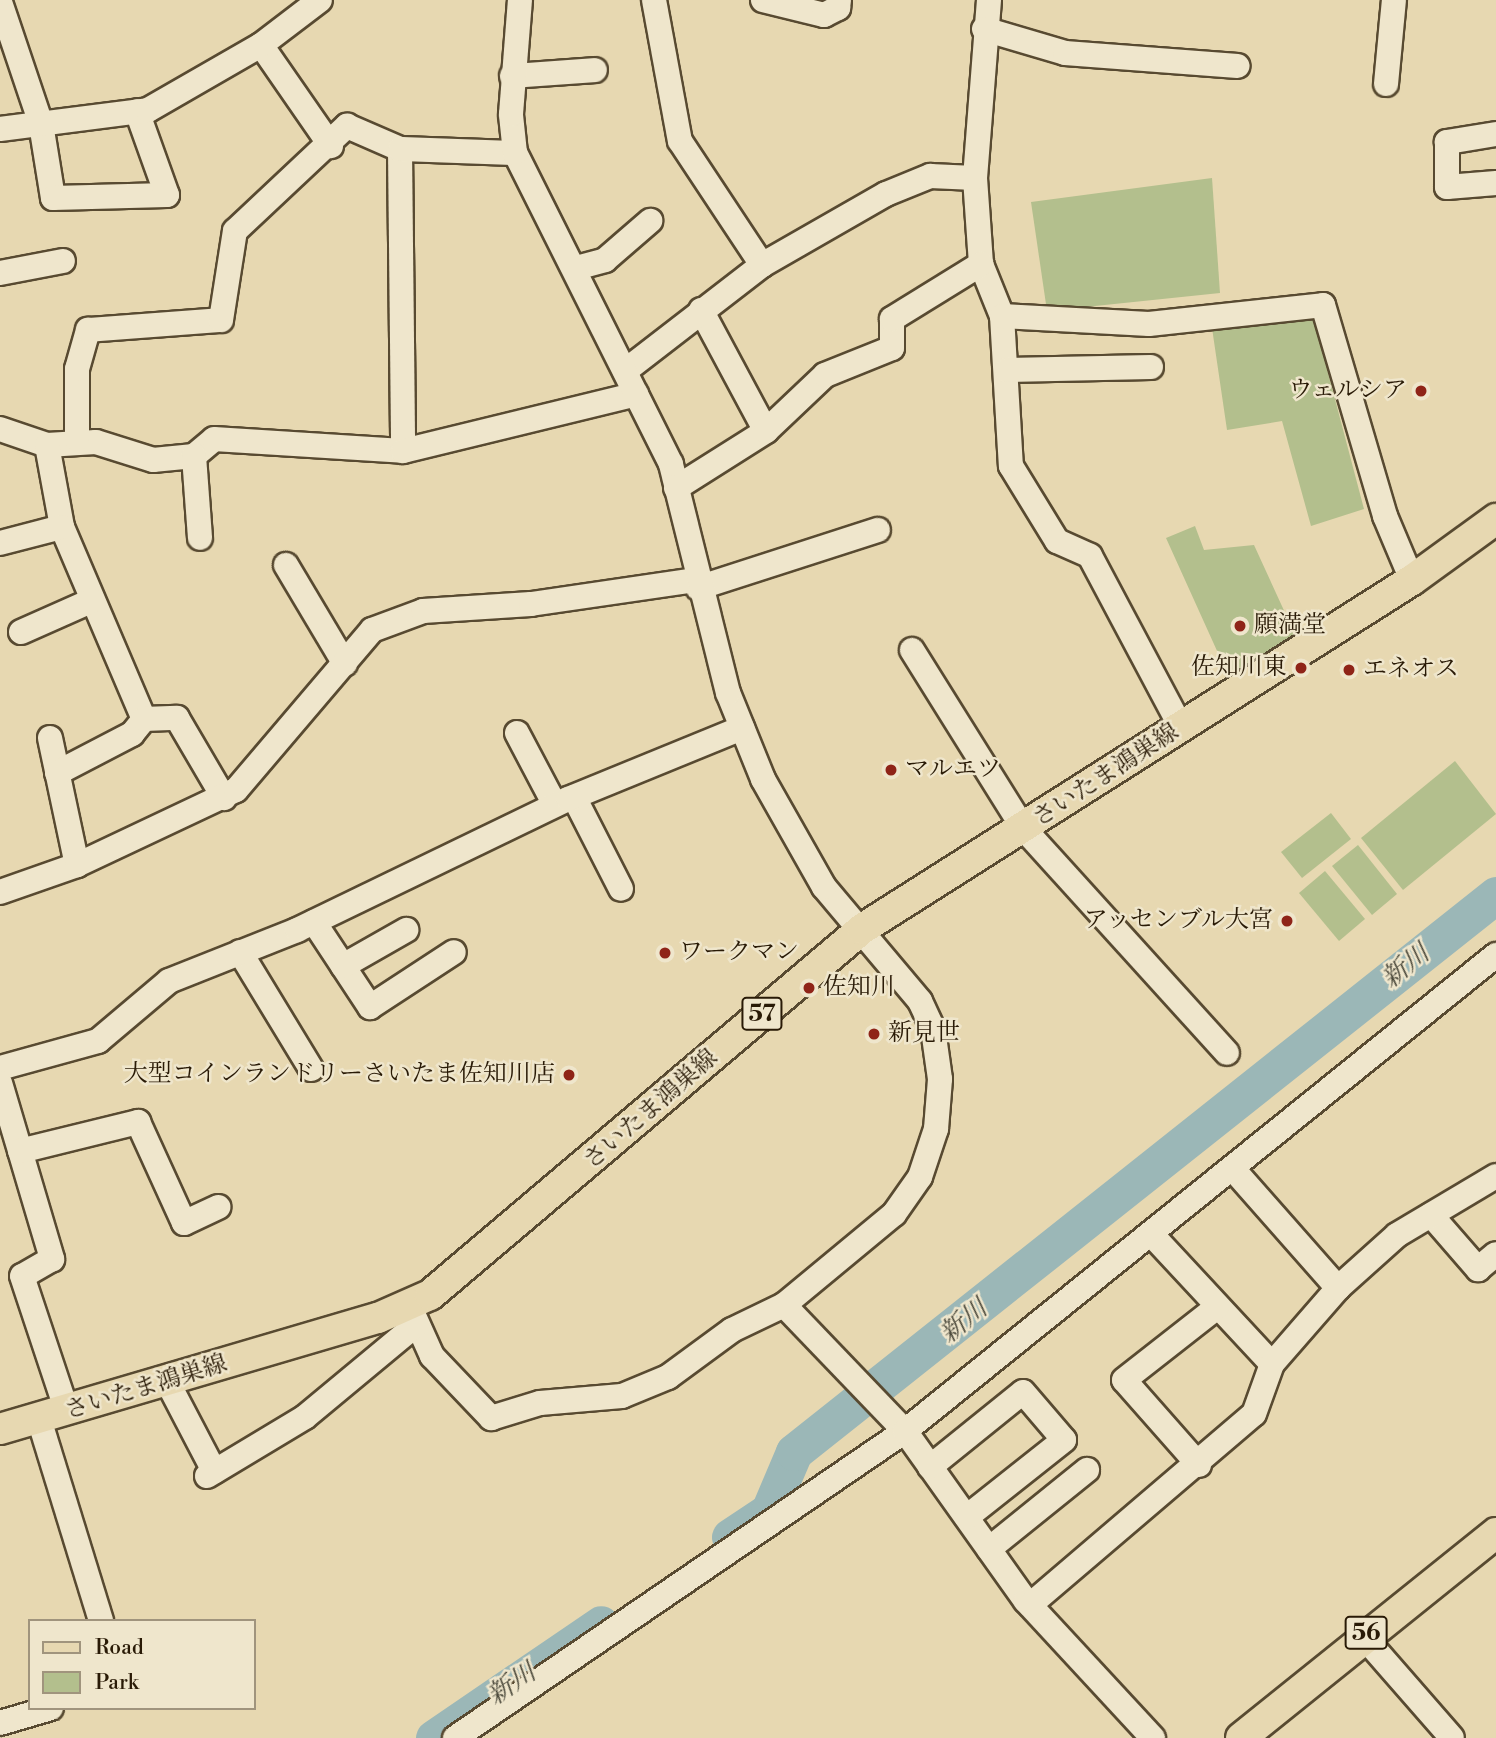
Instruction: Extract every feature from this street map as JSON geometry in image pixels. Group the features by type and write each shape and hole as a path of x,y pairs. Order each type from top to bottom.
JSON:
{"main road":[{"name":"さいたま鴻巣線","path":"0,1429 167,1381 413,1316 862,929 1024,829 1412,580 1496,519"},
{"name":"56","path":"1241,1738 1363,1636 1496,1533"}],"street":[{"path":"0,129 138,111 261,45 320,0"},
{"path":"167,1381 211,1474 306,1417 413,1316 432,1356 491,1419 540,1403 622,1396 668,1377 732,1330 784,1305 894,1214 920,1177 936,1129 940,1079 933,1029 920,1001 824,887 742,729 697,584 676,488 636,394 576,268 515,153 512,76 520,0"},
{"path":"654,0 680,141 762,265"},
{"path":"763,0 824,15 838,8 839,0"},
{"path":"989,0 984,29 975,178 981,264 1002,316 1011,466 1057,541 1090,556 1181,727"},
{"path":"1386,84 1394,0"},
{"path":"0,2 41,124 53,198 167,195 138,111"},
{"path":"984,29 1065,53 1238,65"},
{"path":"261,45 331,146"},
{"path":"512,76 595,70"},
{"path":"77,439 77,369 88,330 221,320 235,231 331,146 348,126 400,149 515,153"},
{"path":"1496,134 1447,142 1447,187 1496,183"},
{"path":"400,149 404,451"},
{"path":"625,371 762,265 886,194 930,176 975,178"},
{"path":"576,268 605,260 650,221"},
{"path":"0,273 63,261"},
{"path":"676,488 766,431 825,375 892,348 892,319 981,264"},
{"path":"1002,316 1149,324 1323,305 1385,516 1412,580"},
{"path":"701,310 766,431"},
{"path":"1007,370 1151,367"},
{"path":"0,429 47,445 77,439 153,460 194,456 214,439 404,451 636,394"},
{"path":"47,445 62,527 91,601 144,719"},
{"path":"194,456 200,538"},
{"path":"0,543 62,527"},
{"path":"0,891 76,865 223,798 345,664 372,630 423,611 531,604 697,584 878,530"},
{"path":"286,565 345,664"},
{"path":"21,632 91,601"},
{"path":"912,650 1024,829 1227,1053"},
{"path":"57,773 132,734 144,719 177,718 223,798"},
{"path":"0,1068 98,1041 169,981 314,922 565,801 742,729"},
{"path":"517,733 621,888"},
{"path":"50,738 76,865"},
{"path":"314,922 370,1007 454,952"},
{"path":"343,965 405,930"},
{"path":"240,952 311,1069"},
{"path":"455,1738 903,1429 1152,1235 1496,955"},
{"path":"0,1083 52,1259 22,1276 101,1619"},
{"path":"20,1152 138,1122 184,1223 218,1207"},
{"path":"1233,1169 1338,1288"},
{"path":"1030,1605 1130,1514 1165,1495 1254,1414 1272,1364 1338,1288 1396,1235 1496,1176"},
{"path":"1431,1215 1478,1269 1496,1254"},
{"path":"1152,1235 1272,1364"},
{"path":"784,1305 840,1369 903,1429 1030,1605 1153,1738"},
{"path":"1199,1465 1124,1380 1217,1307"},
{"path":"930,1467 1023,1391 1064,1440 967,1517"},
{"path":"989,1549 1087,1470"},
{"path":"1363,1636 1452,1738"},
{"path":"7,1738 0,1724 45,1710"}],"green space":[{"path":"1212,178 1220,293 1047,311 1031,202"},
{"path":"1313,316 1364,509 1311,526 1282,421 1227,430 1212,328"},
{"path":"1195,526 1204,550 1254,545 1298,641 1232,684 1166,538"},
{"path":"1455,761 1496,814 1403,890 1361,838"},
{"path":"1331,813 1351,839 1302,878 1281,852"},
{"path":"1358,845 1397,894 1372,915 1332,866"},
{"path":"1325,871 1365,919 1339,941 1299,893"}],"waterway":[{"name":"新川","path":"730,1537 769,1511 794,1452 1496,895"},
{"name":"新川","path":"434,1738 601,1624"}],"place":[{"name":"ウェルシア","path":"1421,391"},
{"name":"願満堂","path":"1240,626"},
{"name":"佐知川東","path":"1301,668"},
{"name":"エネオス","path":"1349,670"},
{"name":"マルエツ","path":"891,770"},
{"name":"アッセンブル大宮","path":"1287,921"},
{"name":"ワークマン","path":"665,953"},
{"name":"佐知川","path":"809,988"},
{"name":"新見世","path":"874,1034"},
{"name":"大型コインランドリーさいたま佐知川店","path":"569,1075"}]}
